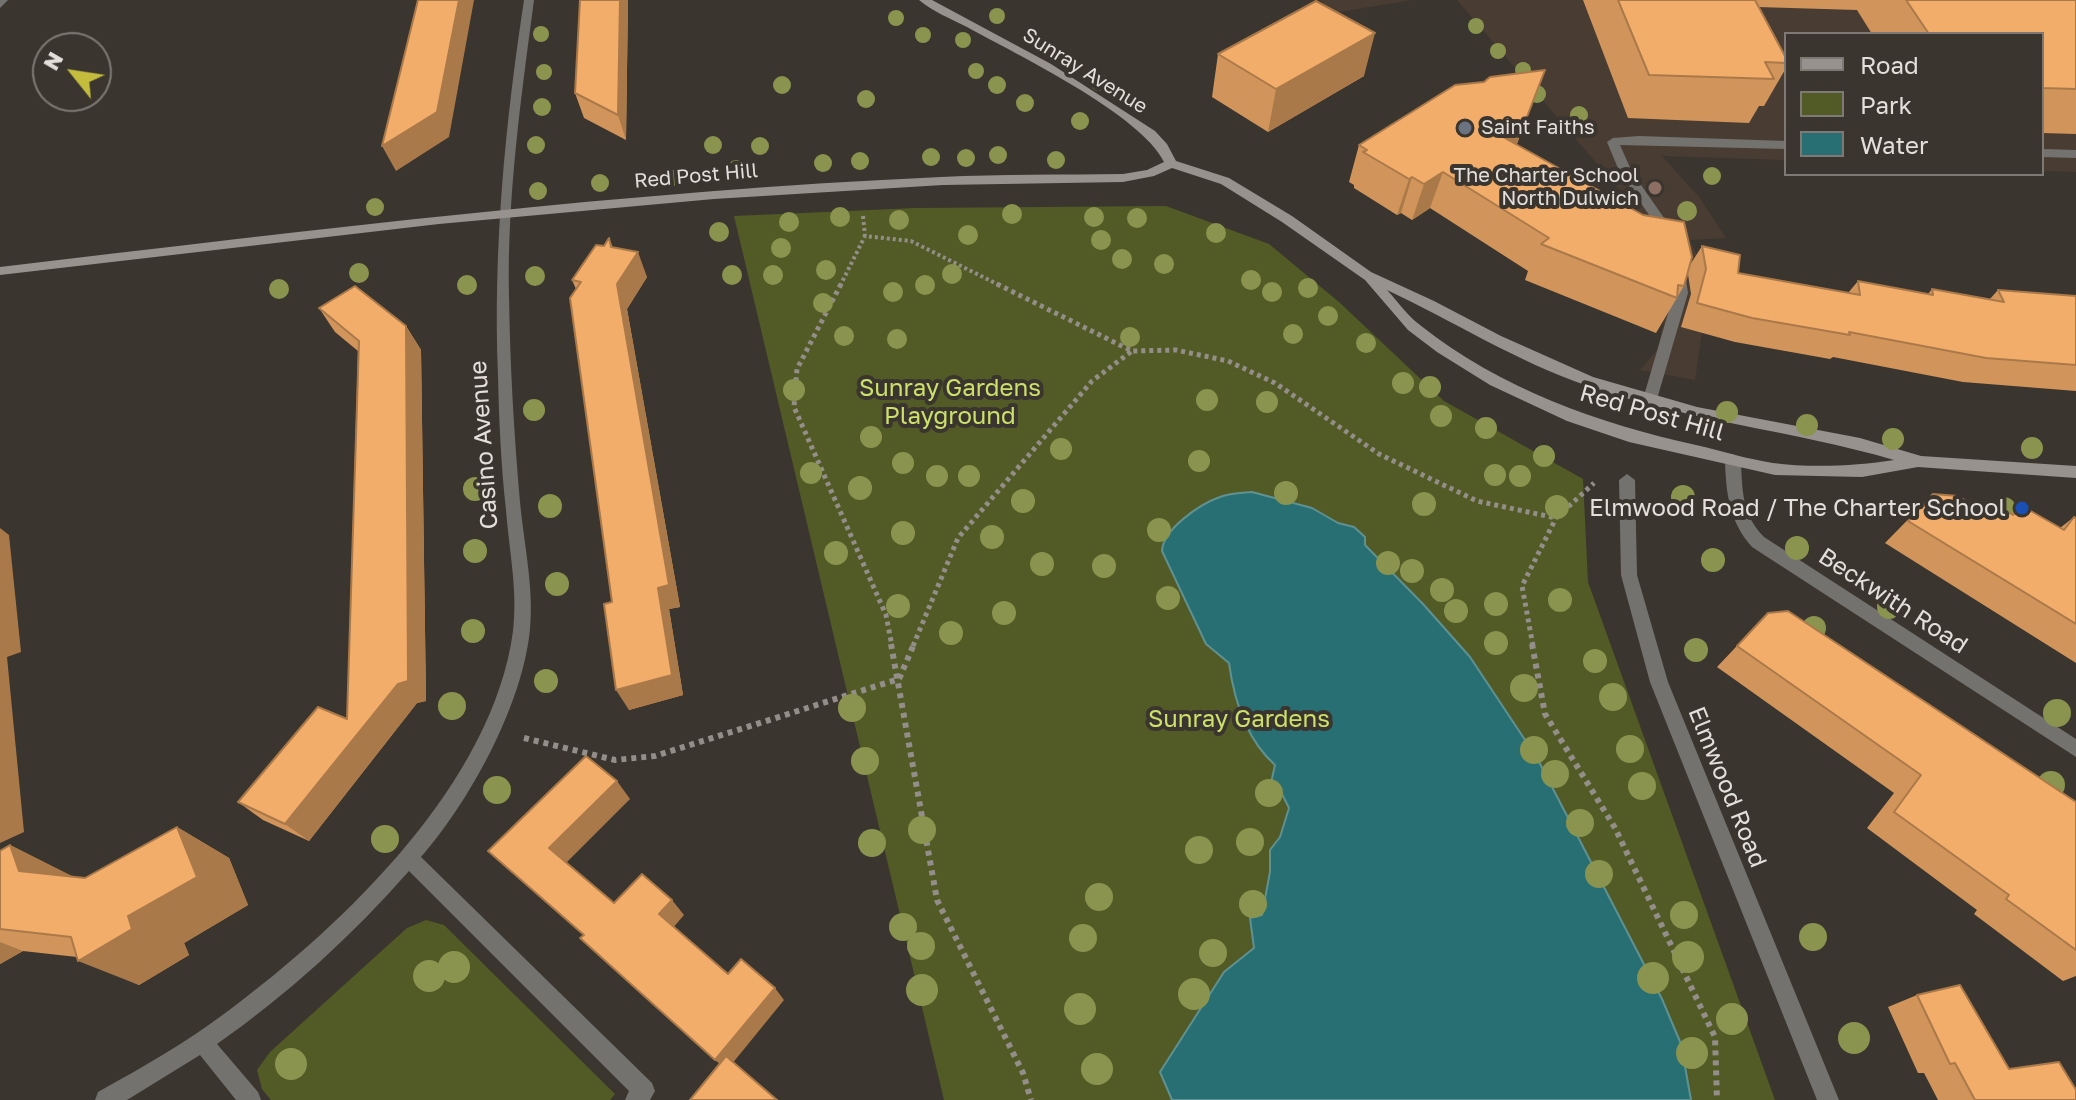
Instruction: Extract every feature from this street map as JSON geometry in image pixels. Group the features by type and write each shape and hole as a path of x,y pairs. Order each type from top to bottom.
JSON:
{"street":[{"name":"Casino Avenue","path":"106,1100 141,1082 202,1042 315,954 409,858 446,806 492,730 516,663 521,632 522,590 513,502 503,331 505,213 529,0"},
{"name":"Sunray Avenue","path":"924,0 1047,66 1127,116 1163,147 1171,164"},
{"path":"1650,399 1681,293 1672,237 1626,173 1613,142 1639,140 1784,145"},
{"path":"2044,153 2076,154"},
{"name":"Red Post Hill","path":"0,271 505,213 860,184 1123,178 1150,173 1171,164 1225,181 1366,275 1541,361 1589,381 1710,415 1860,444 1921,462"},
{"name":"Red Post Hill","path":"1366,275 1413,327 1495,381 1572,417 1629,436 1775,469 1862,471 1921,462 2076,472"},
{"name":"Beckwith Road","path":"1733,460 1738,514 1742,524 1758,542 2076,749"},
{"name":"Elmwood Road","path":"1627,480 1629,575 1659,682 1828,1100"},
{"path":"409,858 644,1091 636,1100"},
{"path":"202,1042 250,1100"}],"path":[{"path":"860,184 865,236 797,369 794,407 886,615 937,900 1023,1073 1031,1100"},
{"path":"865,236 911,241 1132,351 1176,350 1228,361 1275,383 1379,454 1477,501 1556,518"},
{"path":"492,730 615,760 655,756 899,679 958,538 1092,381 1132,351"},
{"path":"1596,481 1556,518 1522,586 1545,714 1615,828 1715,1037 1717,1100"}],"shaded area":[{"path":"1320,0 1412,0 1333,13"},
{"name":"The Charter School North Dulwich","path":"1457,0 2076,0 2076,172 2044,171 2044,32 1784,32 1784,160 1662,156 1699,197 1726,238 1690,240 1709,282 1695,380 1640,370 1657,350 1666,313 1646,221"}],"green space":[{"name":"Sunray Gardens","path":"1166,206 1269,244 1339,302 1444,401 1583,479 1588,582 1775,1100 944,1100 734,216 916,208"},
{"path":"426,920 444,925 615,1094 610,1100 271,1100 262,1089 257,1070 270,1052 407,928"}],"water":[{"path":"1252,492 1312,508 1338,523 1354,527 1365,537 1365,545 1470,657 1537,758 1662,999 1681,1044 1691,1100 1172,1100 1160,1072 1224,972 1254,948 1250,918 1262,915 1270,872 1270,850 1280,837 1289,808 1281,792 1271,783 1275,765 1256,743 1243,718 1229,663 1206,644 1162,551 1169,534 1193,511 1224,496"}],"building":[{"path":"418,0 459,0 437,112 382,146"},
{"path":"580,0 620,0 618,115 575,93"},
{"path":"1618,0 1755,0 1784,54 1784,63 1765,62 1774,79 1649,75"},
{"path":"1906,0 2076,0 2076,89 2044,88 2044,32 1928,32"},
{"path":"1316,1 1375,33 1276,89 1218,54"},
{"path":"1545,70 1525,122 1503,137 1643,215 1684,222 1692,257 1684,286 1678,285 1677,298 1541,244 1549,238 1443,172 1424,184 1412,177 1409,179 1363,152 1367,150 1359,145 1455,85"},
{"path":"609,238 611,247 638,252 617,284 669,585 658,588 672,675 616,690 604,604 612,602 570,298 581,282 572,280 596,245 604,246"},
{"path":"1702,246 1740,255 1738,273 1860,295 1858,281 1933,295 1932,289 2004,302 1998,290 2076,296 2076,365 1986,358 1849,332 1850,335 1752,318 1697,303 1706,269"},
{"path":"355,286 406,326 408,681 398,684 285,824 238,802 318,707 347,719 359,341 319,308"},
{"path":"1933,494 1958,496 1992,517 1999,507 2013,515 2022,506 2064,530 2076,518 2076,624 1908,521"},
{"path":"1788,611 2076,802 2076,950 2006,899 2009,895 1894,812 1921,775 1737,646 1768,613"},
{"path":"586,756 617,781 549,848 614,903 642,874 672,900 659,914 728,974 741,959 775,988 715,1060 580,938 584,935 488,851"},
{"path":"177,827 197,877 128,916 132,929 78,961 71,937 0,929 0,851 10,845 19,871 85,878"},
{"path":"1960,985 2009,1069 2059,1062 2076,1090 2076,1100 1975,1100 1955,1063 1950,1064 1917,995"},
{"path":"726,1056 777,1100 690,1100"}],"place":[{"name":"Saint Faiths","path":"1465,128"},
{"name":"The Charter School North Dulwich","path":"1655,188"},
{"name":"Elmwood Road / The Charter School","path":"2022,508"}],"park label":[{"name":"Sunray Gardens Playground","path":"950,402"}]}
